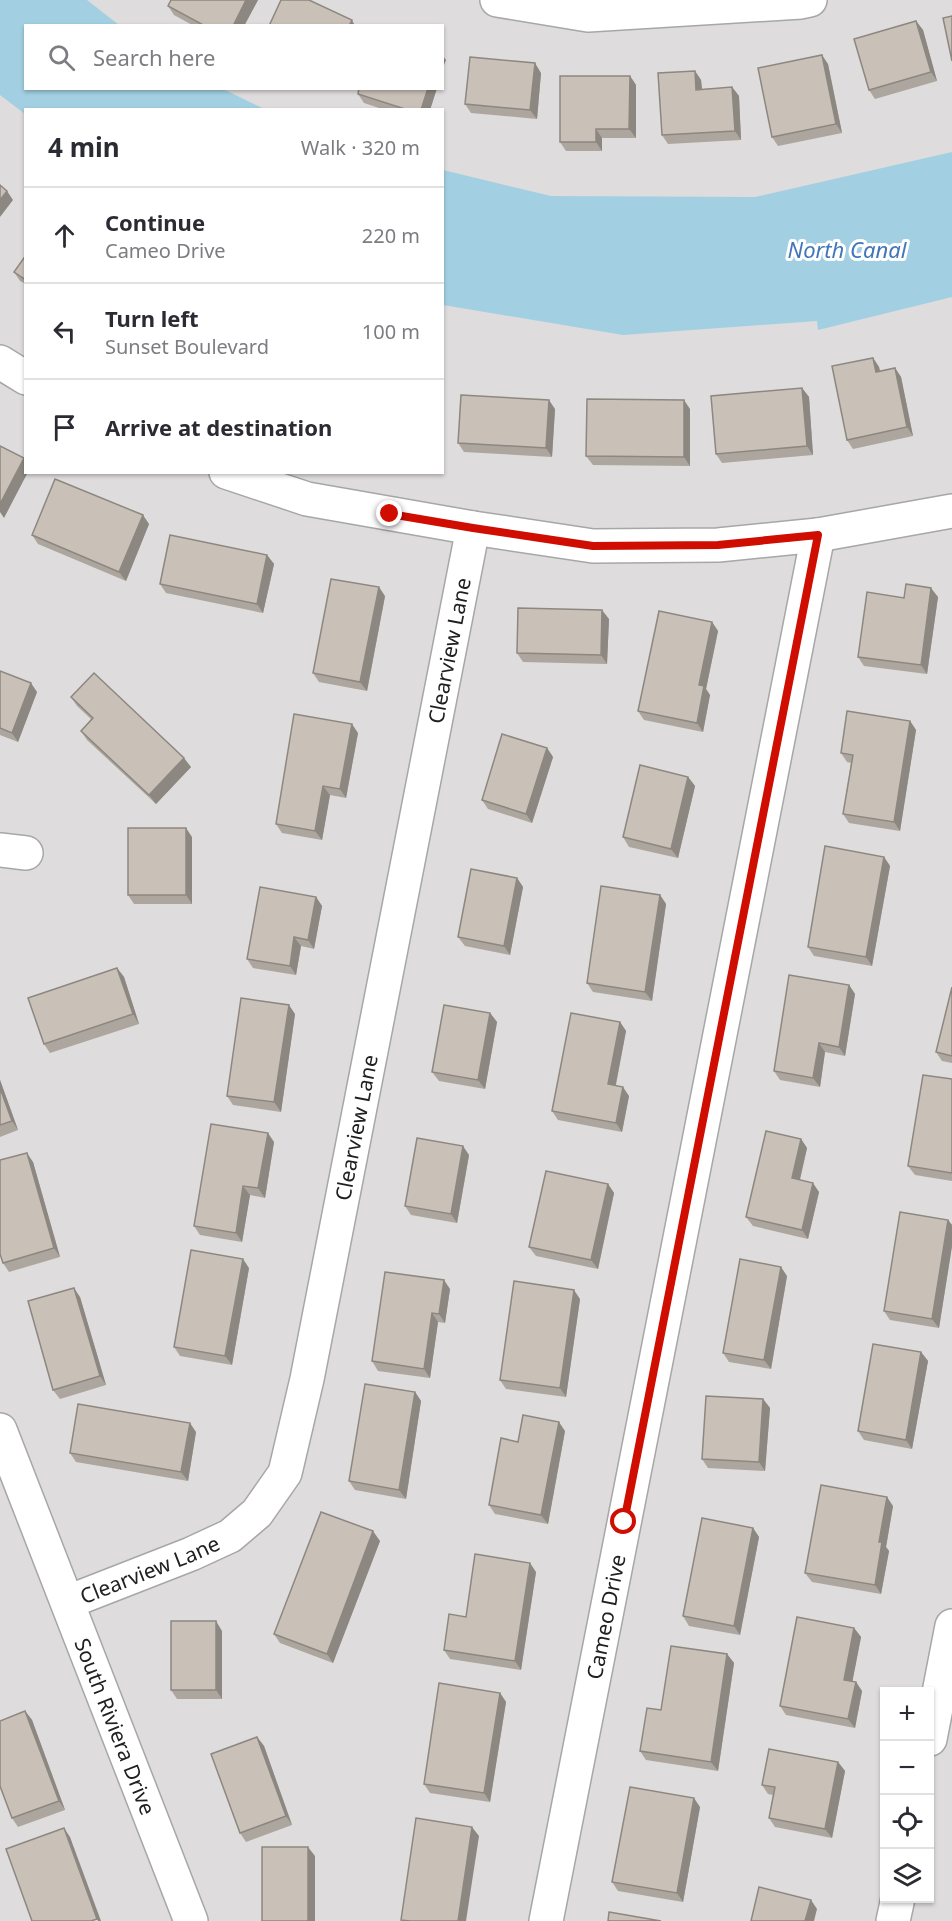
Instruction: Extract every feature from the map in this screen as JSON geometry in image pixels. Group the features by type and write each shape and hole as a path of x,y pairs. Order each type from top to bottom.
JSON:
{"street":[{"path":"497,0 588,15 677,5 810,0"},
{"path":"0,362 24,377"},
{"path":"232,474 307,499 593,546 718,545 818,535 952,511"},
{"name":"Clearview Lane","path":"68,1602 191,1554 230,1536 257,1513 285,1473 307,1379 473,528"},
{"name":"Cameo Drive","path":"546,1921 818,535"},
{"name":"South Riviera Drive","path":"0,1430 191,1921"},
{"path":"934,1718 952,1626"},
{"path":"893,1921 897,1903"}],"shaded area":[{"path":"0,0 952,0 952,1921 0,1921"}],"water":[{"path":"0,0 87,0 118,24 24,24 24,90 225,90 262,108 24,108 24,113 0,95"},
{"name":"North Canal","path":"952,152 952,297 818,330 817,321 623,335 444,305 444,170 551,196 755,197"}],"building":[{"path":"171,0 246,0 234,24 201,24 168,6"},
{"path":"281,0 309,0 352,20 350,24 270,24"},
{"path":"952,16 952,61 943,18"},
{"path":"916,21 931,72 869,90 854,39"},
{"path":"822,55 836,124 772,137 758,68"},
{"path":"470,57 535,63 530,110 465,104"},
{"path":"695,71 696,90 732,87 735,131 662,135 658,73"},
{"path":"560,76 630,76 629,129 596,129 596,142 560,142"},
{"path":"359,90 427,90 422,108 402,108 358,94"},
{"path":"0,185 7,191 0,200"},
{"path":"24,258 24,279 14,272"},
{"path":"873,358 876,372 895,368 907,427 847,440 832,366"},
{"path":"802,388 807,446 716,454 711,396"},
{"path":"461,395 549,400 546,448 458,443"},
{"path":"587,399 684,400 684,457 586,456"},
{"path":"0,446 24,458 0,504"},
{"path":"55,479 143,515 119,572 32,535"},
{"path":"170,535 267,555 257,604 160,584"},
{"path":"331,579 379,587 360,682 313,673"},
{"path":"906,584 931,588 921,665 858,657 867,592 904,598"},
{"path":"518,608 602,610 601,655 517,653"},
{"path":"659,611 712,622 699,685 704,686 697,723 638,711"},
{"path":"0,671 31,683 12,733 0,728"},
{"path":"94,673 184,758 149,795 81,731 93,718 71,697"},
{"path":"847,711 910,721 894,822 843,814 853,755 841,753"},
{"path":"294,714 352,724 340,789 323,786 315,831 276,824"},
{"path":"502,734 547,748 526,814 482,800"},
{"path":"640,765 688,777 671,849 623,837"},
{"path":"128,828 186,828 186,895 128,895"},
{"path":"825,846 884,857 866,957 808,947"},
{"path":"471,869 517,878 504,946 458,937"},
{"path":"601,886 660,895 645,992 587,983"},
{"path":"260,887 316,897 308,940 294,937 290,966 247,959"},
{"path":"117,968 133,1014 44,1044 28,998"},
{"path":"789,975 849,985 839,1047 819,1043 813,1078 774,1071"},
{"path":"952,987 952,1056 936,1052"},
{"path":"241,998 289,1005 274,1102 227,1096"},
{"path":"444,1005 490,1013 478,1080 432,1072"},
{"path":"571,1013 620,1022 608,1084 623,1087 616,1123 552,1111"},
{"path":"923,1075 952,1079 952,1173 908,1166"},
{"path":"0,1088 12,1121 0,1125"},
{"path":"211,1124 268,1133 258,1188 243,1186 236,1233 194,1226"},
{"path":"766,1131 801,1139 792,1178 813,1183 802,1230 746,1217"},
{"path":"417,1138 463,1146 451,1214 405,1206"},
{"path":"27,1153 54,1248 3,1263 0,1254 0,1160"},
{"path":"546,1171 608,1184 591,1260 529,1247"},
{"path":"900,1212 948,1220 932,1319 884,1311"},
{"path":"191,1250 243,1259 225,1356 174,1347"},
{"path":"740,1259 781,1267 764,1360 723,1353"},
{"path":"385,1272 444,1280 439,1314 432,1313 424,1369 372,1361"},
{"path":"514,1281 574,1290 560,1388 500,1380"},
{"path":"74,1288 100,1376 53,1390 28,1301"},
{"path":"873,1344 921,1352 906,1440 858,1431"},
{"path":"365,1384 415,1392 399,1490 349,1481"},
{"path":"706,1396 763,1399 759,1462 702,1459"},
{"path":"78,1404 190,1423 181,1472 70,1453"},
{"path":"523,1415 559,1422 541,1515 489,1505 501,1438 518,1442"},
{"path":"821,1485 887,1497 879,1542 882,1542 875,1585 805,1573"},
{"path":"321,1512 373,1531 327,1654 274,1634"},
{"path":"702,1518 753,1528 734,1626 683,1616"},
{"path":"475,1554 530,1563 515,1661 444,1650 449,1614 466,1617"},
{"path":"797,1617 854,1628 844,1680 856,1682 848,1719 780,1706"},
{"path":"171,1621 216,1621 216,1690 171,1690"},
{"path":"671,1646 727,1654 711,1762 640,1751 647,1708 661,1710"},
{"path":"439,1683 500,1693 484,1793 424,1784"},
{"path":"25,1711 59,1801 12,1818 0,1786 0,1721"},
{"path":"257,1737 286,1816 240,1833 211,1754"},
{"path":"769,1749 838,1762 825,1829 769,1818 775,1787 762,1785"},
{"path":"630,1787 694,1798 677,1893 612,1882"},
{"path":"416,1818 472,1827 458,1921 401,1920"},
{"path":"64,1828 97,1919 91,1921 32,1921 6,1849"},
{"path":"262,1847 308,1847 308,1921 262,1921"},
{"path":"759,1887 811,1900 805,1921 751,1921"},
{"path":"609,1912 661,1921 608,1921"}],"route":[{"path":"390,514 593,546 718,545 818,535 624,1522"}]}
